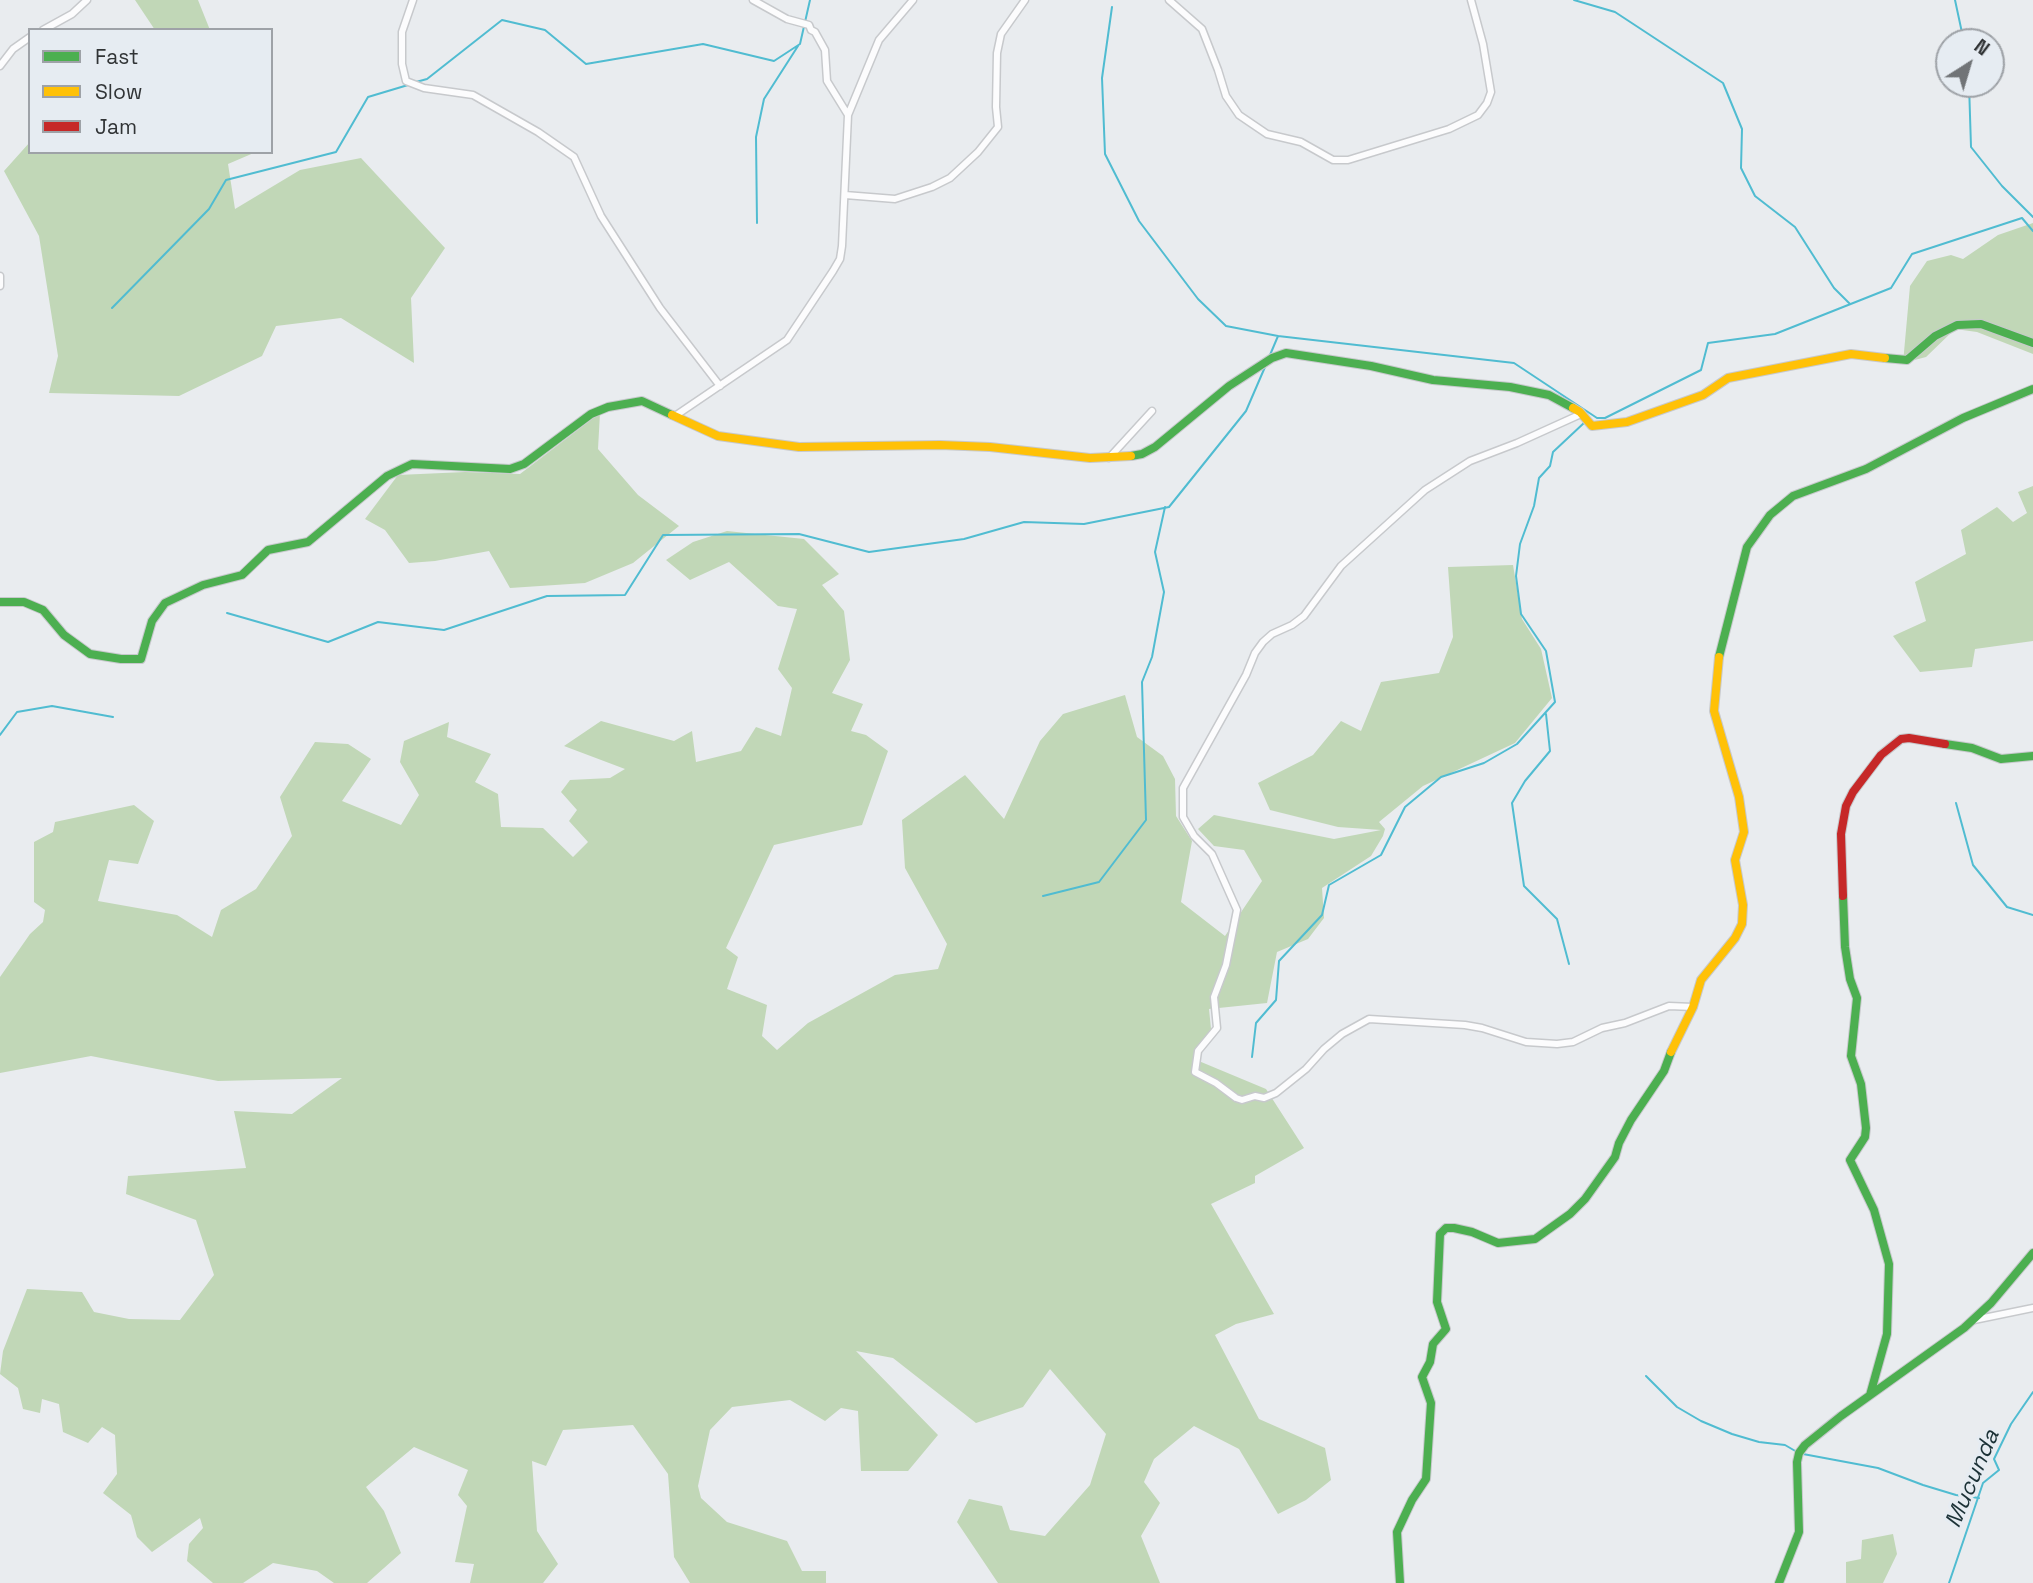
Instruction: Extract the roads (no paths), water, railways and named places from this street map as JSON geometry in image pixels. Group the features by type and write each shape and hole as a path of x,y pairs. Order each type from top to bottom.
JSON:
{"street":[{"path":"47,28 72,14 87,0"},
{"path":"413,0 402,32 401,64 406,81 424,88 473,95 538,132 574,157 601,216 660,309 720,386"},
{"path":"753,0 787,19 809,25 815,32 825,50 827,82 848,115"},
{"path":"675,416 787,340 833,271 840,258 842,246 848,115 879,40 913,0"},
{"path":"845,195 895,199 950,178 978,152 998,127 997,62 1001,34 1025,0"},
{"path":"1169,0 1202,29 1226,96 1239,115 1266,134 1301,142 1333,160 1348,160 1449,129 1478,115 1483,109 1491,92 1483,44 1471,0"},
{"path":"0,66 13,49 28,38"},
{"path":"0,276 0,286"},
{"path":"0,603 24,602 43,610 64,635 90,654 141,659 152,621 165,603 203,585 242,575 268,550 308,542 387,476 412,464 510,469 524,464 591,414 617,403 642,401 718,436 799,447 940,445 1109,458 1133,457 1155,447 1229,386 1272,358 1286,353 1371,366 1433,380 1510,387 1549,395 1582,415 1592,426 1627,422 1675,406 1703,395 1728,378 1741,375 1851,354 1906,360 1935,336 1957,325 1980,324 2033,343"},
{"path":"1400,1583 1397,1532 1412,1500 1426,1479 1431,1403 1422,1377 1430,1362 1433,1344 1446,1329 1437,1302 1440,1234 1443,1230 1454,1228 1498,1243 1522,1242 1543,1235 1585,1199 1615,1157 1631,1120 1664,1071 1675,1041 1693,1007 1701,980 1735,939 1742,924 1743,905 1735,860 1744,832 1739,797 1714,711 1717,664 1747,547 1770,515 1793,496 1866,469 1963,418 2033,388"},
{"path":"1109,458 1152,411"},
{"path":"1582,415 1470,461 1425,490 1341,566 1304,616 1272,634 1255,653 1246,675 1183,788 1183,817 1188,829 1212,854 1237,909 1226,965 1214,996 1217,1028 1198,1051 1195,1072 1236,1098 1264,1098 1276,1093 1306,1069 1342,1034 1370,1019 1465,1025 1526,1042 1556,1044 1573,1042 1602,1028 1625,1023 1669,1006 1693,1007"},
{"path":"1870,1395 1887,1335 1889,1264 1874,1210 1850,1160 1865,1137 1866,1128 1861,1084 1851,1056 1857,998 1850,979 1845,947 1841,834 1844,813 1853,792 1881,755 1901,740 1909,738 1972,748 2001,760 2033,756"},
{"path":"1779,1583 1799,1532 1799,1453 1815,1436 1932,1353 1972,1321 2011,1281 2033,1253"},
{"path":"1972,1321 2033,1308"}],"waterway":[{"path":"416,82 427,79 502,20 545,30 586,64 703,44 774,61 800,44 810,0"},
{"path":"1574,0 1615,12 1723,83 1742,129 1741,168 1755,196 1795,227 1834,288 1850,304"},
{"path":"1955,0 1961,28"},
{"path":"1112,7 1102,78 1105,154 1139,221 1198,299 1226,326 1278,336"},
{"path":"757,223 756,137 764,99 798,46"},
{"path":"112,308 209,209 226,180 336,152 368,97 408,85"},
{"path":"1969,98 1971,147 2002,186 2033,217"},
{"path":"1270,355 1278,336 1514,363 1597,418 1605,418 1701,370 1708,343 1775,334 1891,288 1912,254 2022,218 2033,231"},
{"path":"227,613 328,642 378,622 444,630 547,596 625,595 663,535 799,534 869,552 964,539 1024,522 1084,524 1169,507 1246,411 1265,367"},
{"path":"1252,1057 1256,1023 1276,1000 1279,961 1322,915 1329,885 1381,855 1405,807 1441,777 1484,763 1517,744 1555,702 1546,651 1521,614 1516,576 1520,544 1534,506 1539,478 1550,466 1553,452 1585,422"},
{"path":"1043,896 1099,882 1146,820 1142,682 1152,657 1164,592 1155,552 1165,507"},
{"path":"0,735 17,712 52,706 113,717"},
{"path":"1546,714 1550,751 1525,781 1512,803 1524,886 1557,919 1569,964"},
{"path":"1956,803 1973,865 2007,907 2033,915"},
{"path":"1646,1376 1677,1407 1701,1421 1759,1442 1785,1445 1797,1452"},
{"name":"Mucunda","path":"1949,1583 1983,1483 1999,1470 1994,1459 2011,1424 2033,1392"},
{"path":"1803,1454 1878,1468 1956,1495 1979,1498"}]}
